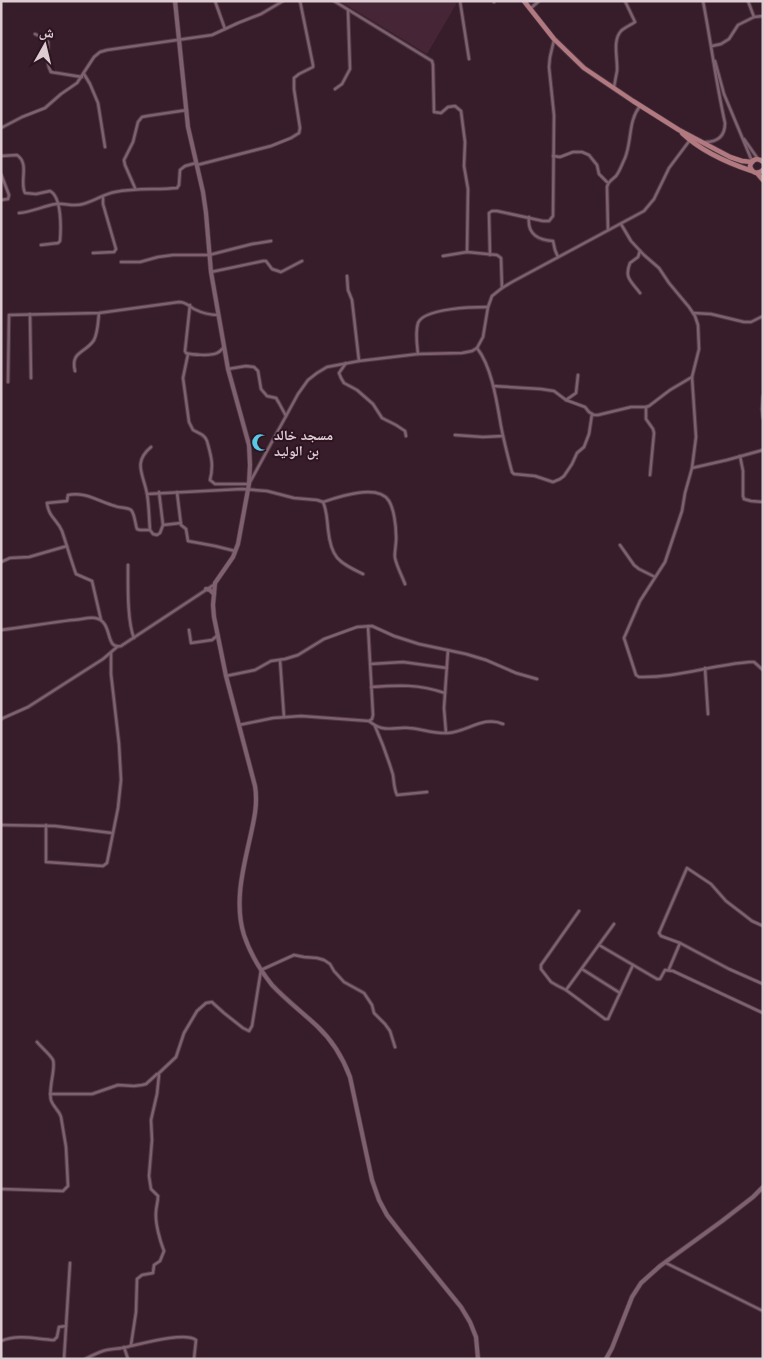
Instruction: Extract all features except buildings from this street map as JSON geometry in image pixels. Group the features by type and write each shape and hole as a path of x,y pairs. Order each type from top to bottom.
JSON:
{"main road":[{"path":"524,1 554,39 584,68 721,159 755,172 763,170"},
{"path":"690,137 730,157 742,161 761,161"},
{"path":"752,162 750,166 763,180"}],"street":[{"path":"1,719 28,707 117,647 126,644 215,583 227,568 236,551 249,486 249,445 233,390 218,315 211,272 203,192 188,127 175,1"},
{"path":"214,1 225,29"},
{"path":"1,128 45,108 77,83 91,61 100,52 179,39 204,37 218,33 270,10 284,1"},
{"path":"19,213 27,213 58,204 79,206 114,192 136,189 177,188 180,170 185,166 271,146 298,133 300,128 294,78 313,67 300,1"},
{"path":"334,1 432,61 434,65 434,112 441,113 448,107 455,106 460,111 464,142 464,166 468,189 467,252"},
{"path":"460,1 469,59"},
{"path":"530,9 539,1"},
{"path":"614,87 617,69 618,35 622,29 635,22 625,1"},
{"path":"703,1 712,48 724,94 752,162"},
{"path":"748,1 754,17"},
{"path":"335,89 343,83 350,68 348,10"},
{"path":"712,48 729,39 738,25 754,17 763,16"},
{"path":"35,34 48,42 50,70 53,72 83,75"},
{"path":"490,254 489,213 497,211 549,221 554,210 552,156 554,115 549,67 554,39"},
{"path":"249,486 298,394 308,380 327,367 346,363 418,354 472,351 477,348 483,337 488,307 492,296 502,288 621,224 649,206 669,168 690,137 706,142 716,141 722,136 725,129 714,72 712,48"},
{"path":"83,75 98,100 105,147"},
{"path":"608,230 608,182 616,176 626,156 632,122 640,106"},
{"path":"136,189 124,163 133,142 138,122 142,117 146,116 187,110"},
{"path":"742,136 761,161"},
{"path":"552,156 560,157 573,152 582,152 589,155 597,165 599,174 608,182"},
{"path":"1,156 20,156 24,166 22,178 25,193 36,194 52,191 58,204 61,220 60,241 58,243 41,245"},
{"path":"1,174 9,195 8,198 1,200"},
{"path":"93,253 114,252 116,249 103,204 104,196"},
{"path":"529,217 529,227 533,233 540,239 554,241 558,257"},
{"path":"621,224 631,241 659,268 693,313 698,325 700,348 692,377 696,437 692,468 680,519 665,562 640,601 624,638 636,675 643,677 662,676 749,662 754,662 763,670"},
{"path":"121,262 140,262 158,257 209,255 271,241"},
{"path":"640,250 638,258 630,263 627,272 629,280 640,293"},
{"path":"443,256 467,252 497,255 501,258 502,288"},
{"path":"211,272 263,261 266,261 272,270 281,272 302,261"},
{"path":"347,276 348,290 352,300 359,361"},
{"path":"8,382 8,317 11,315 99,313 184,302 196,310 211,315 218,315"},
{"path":"190,305 185,350 188,354 183,378 189,422 193,430 206,438 213,460 210,480 215,484 249,486 294,498 323,502 360,492 378,494 388,499 396,527 395,558 405,584"},
{"path":"418,354 417,326 423,318 456,308 488,307"},
{"path":"75,371 76,355 94,341 99,313"},
{"path":"693,313 711,314 744,322 751,322 763,316"},
{"path":"30,314 31,378"},
{"path":"188,354 216,354 224,347"},
{"path":"477,348 482,355 493,386 513,473 535,476 553,482 560,479 584,447 590,434 592,414"},
{"path":"346,363 339,373 344,383 357,390 373,404 382,418 396,424 405,431 406,436"},
{"path":"228,369 246,366 254,368 258,372 260,389 267,396 276,398 280,402 286,416"},
{"path":"566,400 576,392 578,375"},
{"path":"493,386 541,389 554,392 566,400 585,407 592,414 598,415 631,406 646,407 692,377"},
{"path":"763,396 763,418"},
{"path":"646,407 646,419 654,429 650,474"},
{"path":"455,435 503,436"},
{"path":"151,447 146,451 139,468 147,494 150,530 153,534 157,535 160,533 163,525 159,492"},
{"path":"692,468 763,450"},
{"path":"740,456 743,471 743,496 746,500 763,502"},
{"path":"147,494 249,486"},
{"path":"177,492 180,523 187,531 188,541 236,551"},
{"path":"100,620 92,581 76,574 61,530 56,521 51,517 47,503 65,502 68,500 68,495 71,494 82,495 129,510 133,513 138,529 150,530"},
{"path":"323,502 326,508 329,543 332,552 337,559 348,567 363,574"},
{"path":"163,525 180,523"},
{"path":"620,545 634,565 655,577"},
{"path":"1,562 10,558 29,557 67,546"},
{"path":"128,565 129,598 134,638"},
{"path":"215,583 214,618 226,676 257,797 255,816 241,879 240,910 244,934 253,956 273,986 318,1027 344,1060 350,1076 372,1180 379,1200 387,1215 470,1322 476,1337 478,1359"},
{"path":"206,589 214,594"},
{"path":"1,630 92,618 100,620 107,627 110,641 117,647"},
{"path":"368,626 373,715 369,721"},
{"path":"226,676 255,670 271,660 285,659 324,639 357,627 374,626 394,636 486,660 516,673 537,679"},
{"path":"189,630 190,642 212,640 218,635"},
{"path":"446,733 444,708 448,650"},
{"path":"46,825 45,861 48,863 103,866 108,860 118,808 121,780 111,674 111,652"},
{"path":"280,660 284,717"},
{"path":"370,664 403,662 447,668"},
{"path":"705,668 708,714"},
{"path":"371,687 407,685 445,693"},
{"path":"239,725 265,719 306,716 369,721 375,726 389,729 410,728 446,733 455,732 491,720 503,724"},
{"path":"375,726 393,776 397,795 427,792"},
{"path":"1,825 46,825 112,833"},
{"path":"763,926 752,921 726,901 711,884 687,868 659,932 661,936 680,943 729,969 763,984"},
{"path":"579,911 540,967 551,982 566,990 605,1019 608,1019 633,965"},
{"path":"566,990 614,924"},
{"path":"669,970 680,943"},
{"path":"599,946 657,979 660,979 665,970 669,970 763,1013"},
{"path":"261,970 294,955 324,960 330,964 344,982 364,993 372,1005 374,1013 390,1031 395,1047"},
{"path":"582,969 620,993"},
{"path":"50,1094 92,1094 118,1085 142,1085 176,1058 184,1033 197,1011 206,1003 212,1002 249,1031 252,1026 261,970"},
{"path":"1,1189 63,1190 68,1186 66,1147 61,1117 60,1113 53,1106 50,1094 53,1063 37,1042"},
{"path":"131,1345 136,1312 137,1279 142,1275 153,1274 154,1265 160,1261 164,1251 159,1241 156,1222 158,1196 150,1186 149,1176 152,1140 151,1120 157,1094 158,1074"},
{"path":"606,1359 632,1297 641,1284 665,1262 722,1221 763,1187"},
{"path":"665,1262 763,1311"},
{"path":"64,1359 70,1263"},
{"path":"1,1341 15,1337 54,1340 57,1337 59,1327 66,1326"},
{"path":"84,1359 104,1350 156,1340 192,1338 196,1340 194,1359"},
{"path":"124,1347 128,1359"}],"shaded area":[{"path":"340,1 458,1 427,54"}],"place":[{"name":"مسجد خالد بن الوليد","path":"260,443"}]}
